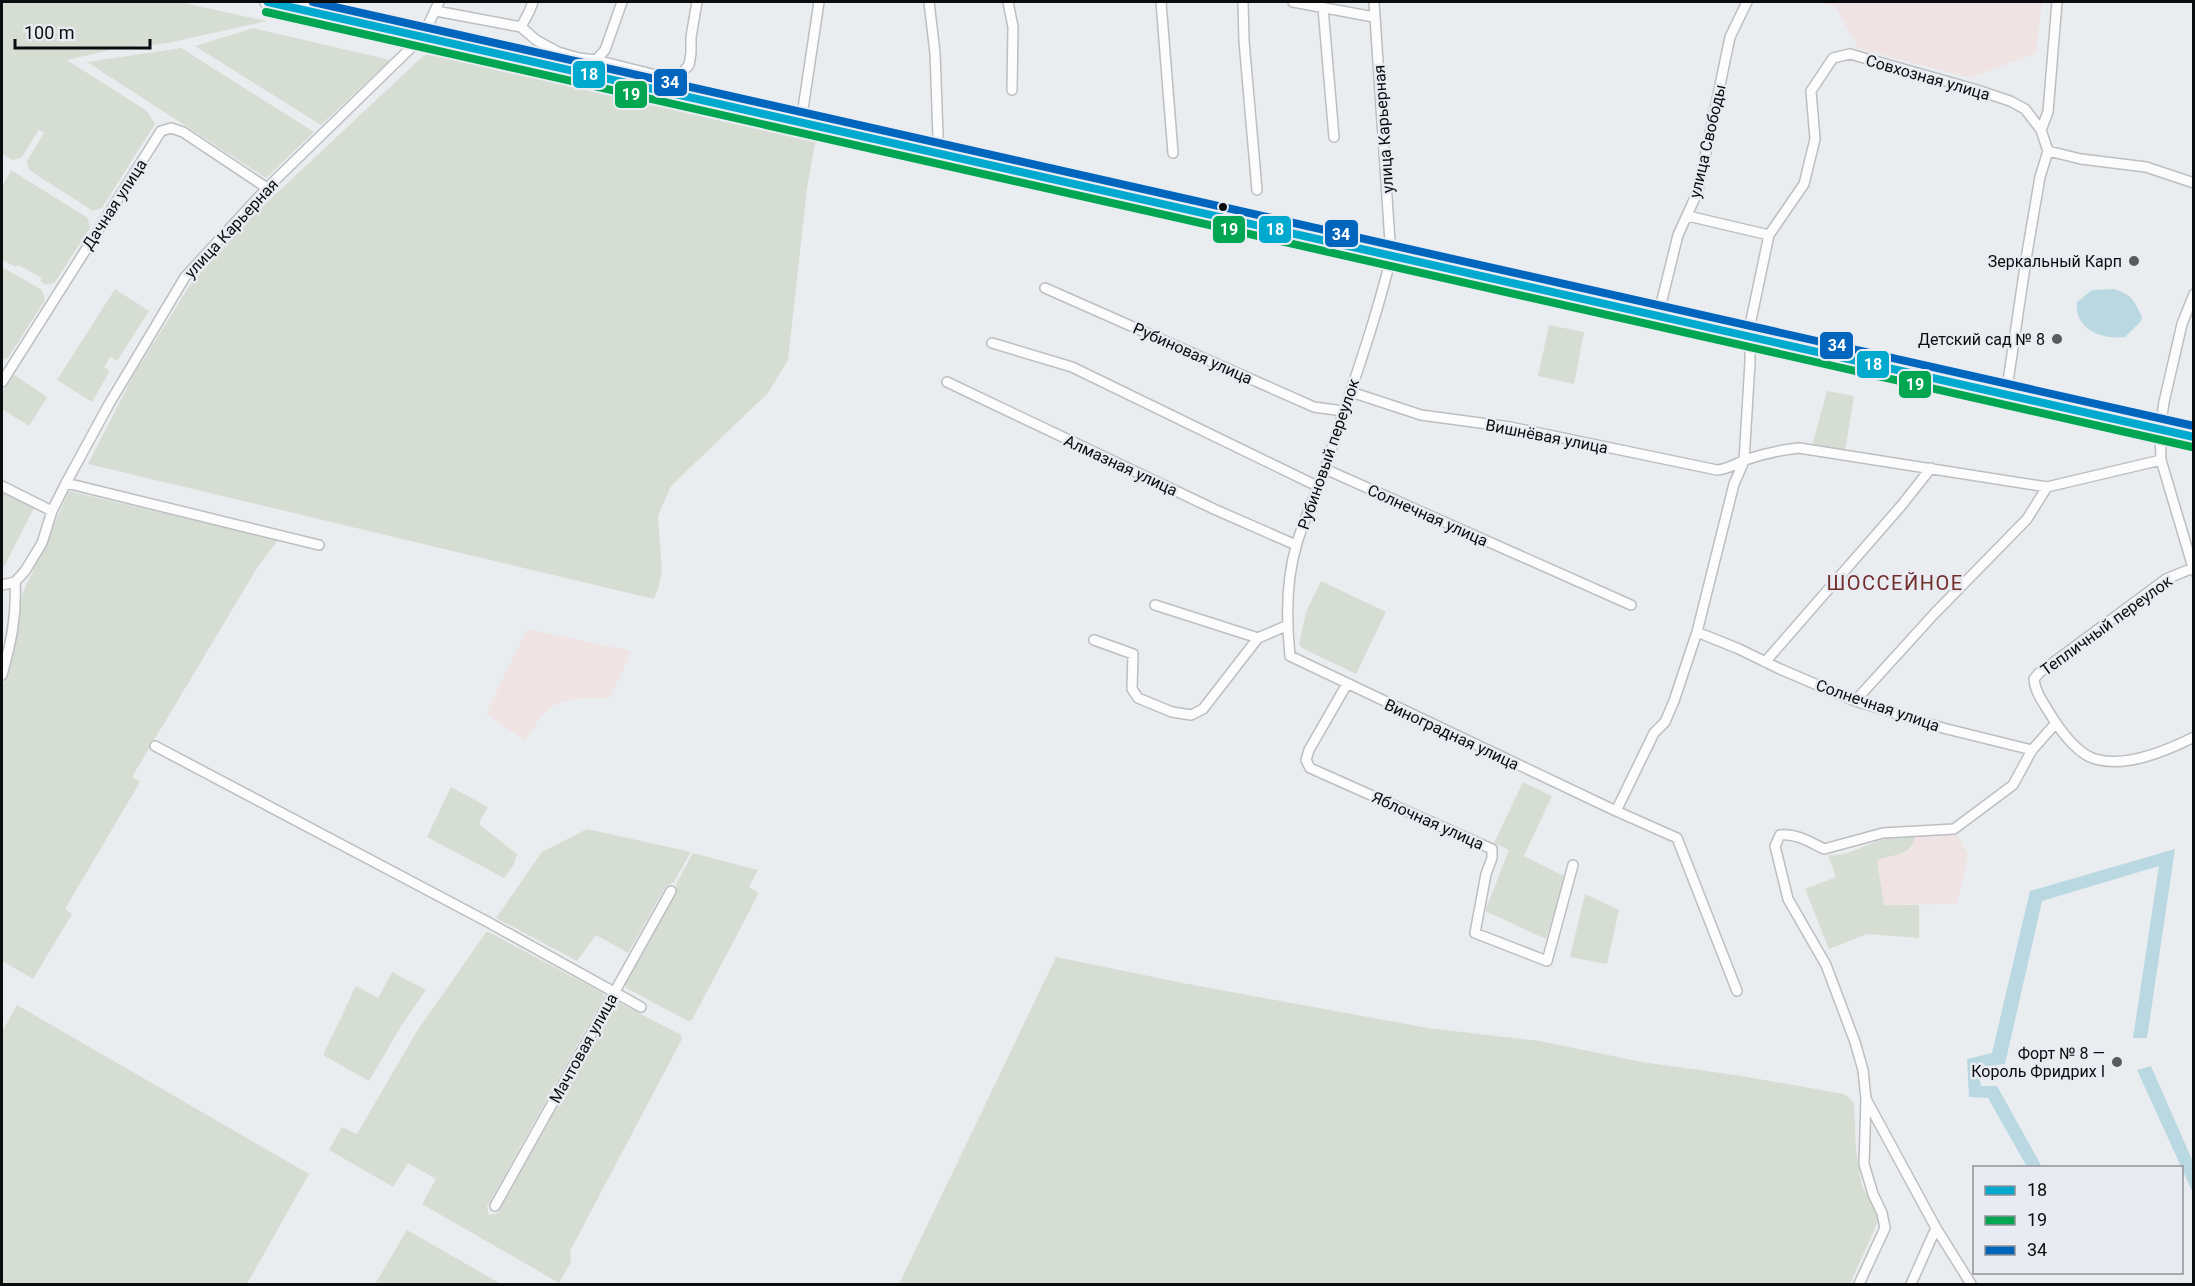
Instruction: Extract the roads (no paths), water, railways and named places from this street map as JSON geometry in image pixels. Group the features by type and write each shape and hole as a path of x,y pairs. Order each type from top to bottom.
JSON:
{"main road":[{"path":"268,2 2193,437"}],"street":[{"path":"521,27 533,2"},
{"path":"597,60 605,50 622,2"},
{"path":"437,6 521,27 536,40 579,58 597,60 664,77 680,75 689,65 692,52 691,37 698,2"},
{"path":"801,122 819,2"},
{"path":"930,2 935,53 938,136"},
{"path":"1008,2 1012,27 1012,90"},
{"path":"1161,2 1173,153"},
{"path":"1244,2 1244,41 1257,190"},
{"path":"1293,2 1374,16"},
{"name":"улица Карьерная","path":"1374,2 1391,256"},
{"name":"улица Свободы","path":"1658,316 1678,235 1698,191 1730,37 1747,2"},
{"path":"2041,130 2048,112 2057,2"},
{"path":"1317,5 1334,136"},
{"name":"улица Карьерная","path":"15,582 25,571 42,543 52,511 66,483 109,404 185,277 267,189 423,36 437,6"},
{"name":"Совхозная улица","path":"1616,811 1654,733 1665,722 1674,701 1697,633 1734,484 1744,460 1750,325 1769,235 1804,184 1815,139 1811,90 1833,58 1850,54 1983,92 2010,102 2025,110 2041,130 2048,151"},
{"name":"Дачная улица","path":"2,382 161,131 171,128 183,132 267,189"},
{"path":"2006,395 2040,177 2048,151 2081,159 2146,167 2193,183"},
{"path":"1688,216 1769,235"},
{"name":"Рубиновый переулок","path":"1290,656 1287,626 1290,580 1296,545 1351,392 1391,256"},
{"name":"Рубиновая улица","path":"1046,288 1314,407 1343,411"},
{"path":"2193,294 2182,324 2160,429 2161,460 2193,570"},
{"path":"992,343 1072,367 1317,486"},
{"name":"Алмазная улица","path":"947,382 1216,510 1296,545"},
{"name":"Вишнёвая улица","path":"1351,392 1421,415 1510,427 1717,470 1730,469 1744,460 1799,448 2047,487"},
{"path":"1855,701 1935,614 2028,519 2047,487 2161,460"},
{"path":"1765,662 1901,506 1931,468"},
{"name":"Солнечная улица","path":"1325,469 1631,605"},
{"path":"66,483 319,544"},
{"path":"2,486 52,511"},
{"name":"Тепличный переулок","path":"2193,570 2166,579 2039,672 2034,680 2035,688 2056,723 2080,750 2093,759 2124,761 2143,757 2193,737"},
{"path":"2,585 15,582 16,604 13,633 2,675"},
{"path":"1155,605 1258,638"},
{"path":"1094,640 1133,654 1132,689 1137,698 1172,712 1191,715 1203,709 1258,638 1287,626"},
{"name":"Солнечная улица","path":"1697,633 1855,701 1943,728 2032,750"},
{"name":"Виноградная улица","path":"1290,656 1677,838 1737,991"},
{"name":"Яблочная улица","path":"1347,684 1309,750 1306,760 1310,768 1492,849 1475,933 1547,961 1573,865"},
{"path":"1859,1284 1885,1228 1882,1213 1873,1194 1864,1164 1866,1099 1863,1070 1856,1042 1826,965 1788,899 1775,846 1780,835 1798,837 1824,849 1883,833 1954,829 2013,785 2032,750 2056,723"},
{"path":"155,746 364,859 486,921 641,1007"},
{"name":"Мачтовая улица","path":"495,1206 670,891"},
{"path":"1866,1099 1936,1228 1971,1284"},
{"path":"1911,1284 1936,1228"}],"water":[{"path":"2114,289 2132,299 2142,317 2141,321 2125,337 2107,337 2091,331 2080,319 2077,311 2077,302 2092,290"},
{"path":"2175,849 2147,1038 2133,1038 2159,866 2042,901 2005,1064 1978,1068 1981,1086 1997,1086 2041,1166 2026,1166 1988,1098 1969,1097 1967,1059 1992,1053 2030,891"},
{"path":"2151,1066 2193,1162 2193,1193 2183,1166 2181,1166 2137,1070"}],"place":[{"name":"Зеркальный Карп","path":"2134,261"},
{"name":"Детский сад № 8","path":"2057,339"},
{"name":"Форт № 8 — Король Фридрих I","path":"2117,1062"}],"district":[{"name":"ШОССЕЙНОЕ","path":"1895,583"}]}
